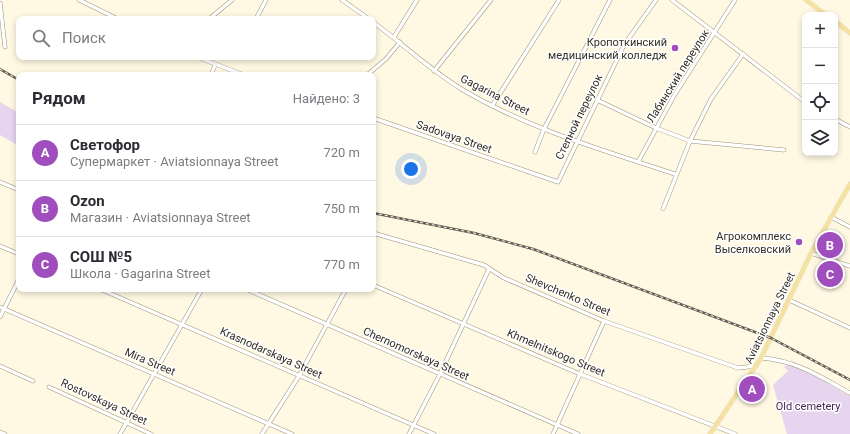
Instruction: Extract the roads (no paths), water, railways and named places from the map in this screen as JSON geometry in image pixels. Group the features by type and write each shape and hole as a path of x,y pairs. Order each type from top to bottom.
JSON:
{"main road":[{"path":"806,0 822,12"},
{"path":"838,24 850,33"},
{"name":"Aviatsionnaya Street","path":"710,434 762,358 811,252 849,188"}],"street":[{"path":"78,0 112,16"},
{"path":"213,16 232,0"},
{"path":"258,16 266,0"},
{"path":"342,0 365,16"},
{"path":"394,37 417,0"},
{"path":"434,71 491,0"},
{"path":"492,106 559,0"},
{"path":"535,152 544,129 610,0"},
{"name":"Степной переулок","path":"558,182 624,45 656,0"},
{"path":"672,0 716,32 742,54 802,100"},
{"name":"Лабинский переулок","path":"638,162 675,94 716,32 735,0"},
{"path":"0,3 5,47"},
{"name":"Gagarina Street","path":"376,24 394,37 434,71 462,90 492,106 577,142 676,174"},
{"path":"371,72 386,59 400,42"},
{"path":"663,209 690,141 711,99 742,54"},
{"path":"204,60 235,72"},
{"path":"213,72 215,65"},
{"path":"597,100 656,128 690,141 784,150"},
{"name":"Sadovaya Street","path":"376,119 558,182"},
{"path":"837,120 850,127"},
{"path":"0,182 16,189"},
{"path":"831,217 850,226"},
{"name":"Shevchenko Street","path":"376,234 484,265 504,278 604,321 738,368 757,366"},
{"path":"0,246 16,253"},
{"path":"811,252 850,266"},
{"path":"409,434 440,374 489,269"},
{"path":"0,317 16,285"},
{"name":"Khmelnitskogo Street","path":"376,286 580,374 735,434"},
{"name":"Krasnodarskaya Street","path":"107,292 434,434"},
{"path":"120,434 200,292"},
{"name":"Chernomorskaya Street","path":"253,292 578,434"},
{"path":"262,434 300,376 344,292"},
{"path":"789,300 850,328"},
{"name":"Mira Street","path":"0,307 292,434"},
{"path":"553,434 604,321"},
{"path":"762,358 782,360 801,366 850,393"},
{"path":"0,366 33,381"},
{"name":"Rostovskaya Street","path":"49,387 151,434"},
{"path":"0,432 5,434"}],"railway":[{"path":"0,69 16,78"},
{"path":"376,214 474,233 533,249 771,338 850,380"}],"place":[{"name":"Кропоткинский медицинский колледж","path":"675,48"},
{"name":"Агрокомплекс Выселковский","path":"799,242"},
{"name":"Ozon","path":"830,245"},
{"name":"СОШ №5","path":"830,274"},
{"name":"Светофор","path":"752,389"}],"park label":[{"name":"Old cemetery","path":"808,406"}]}
